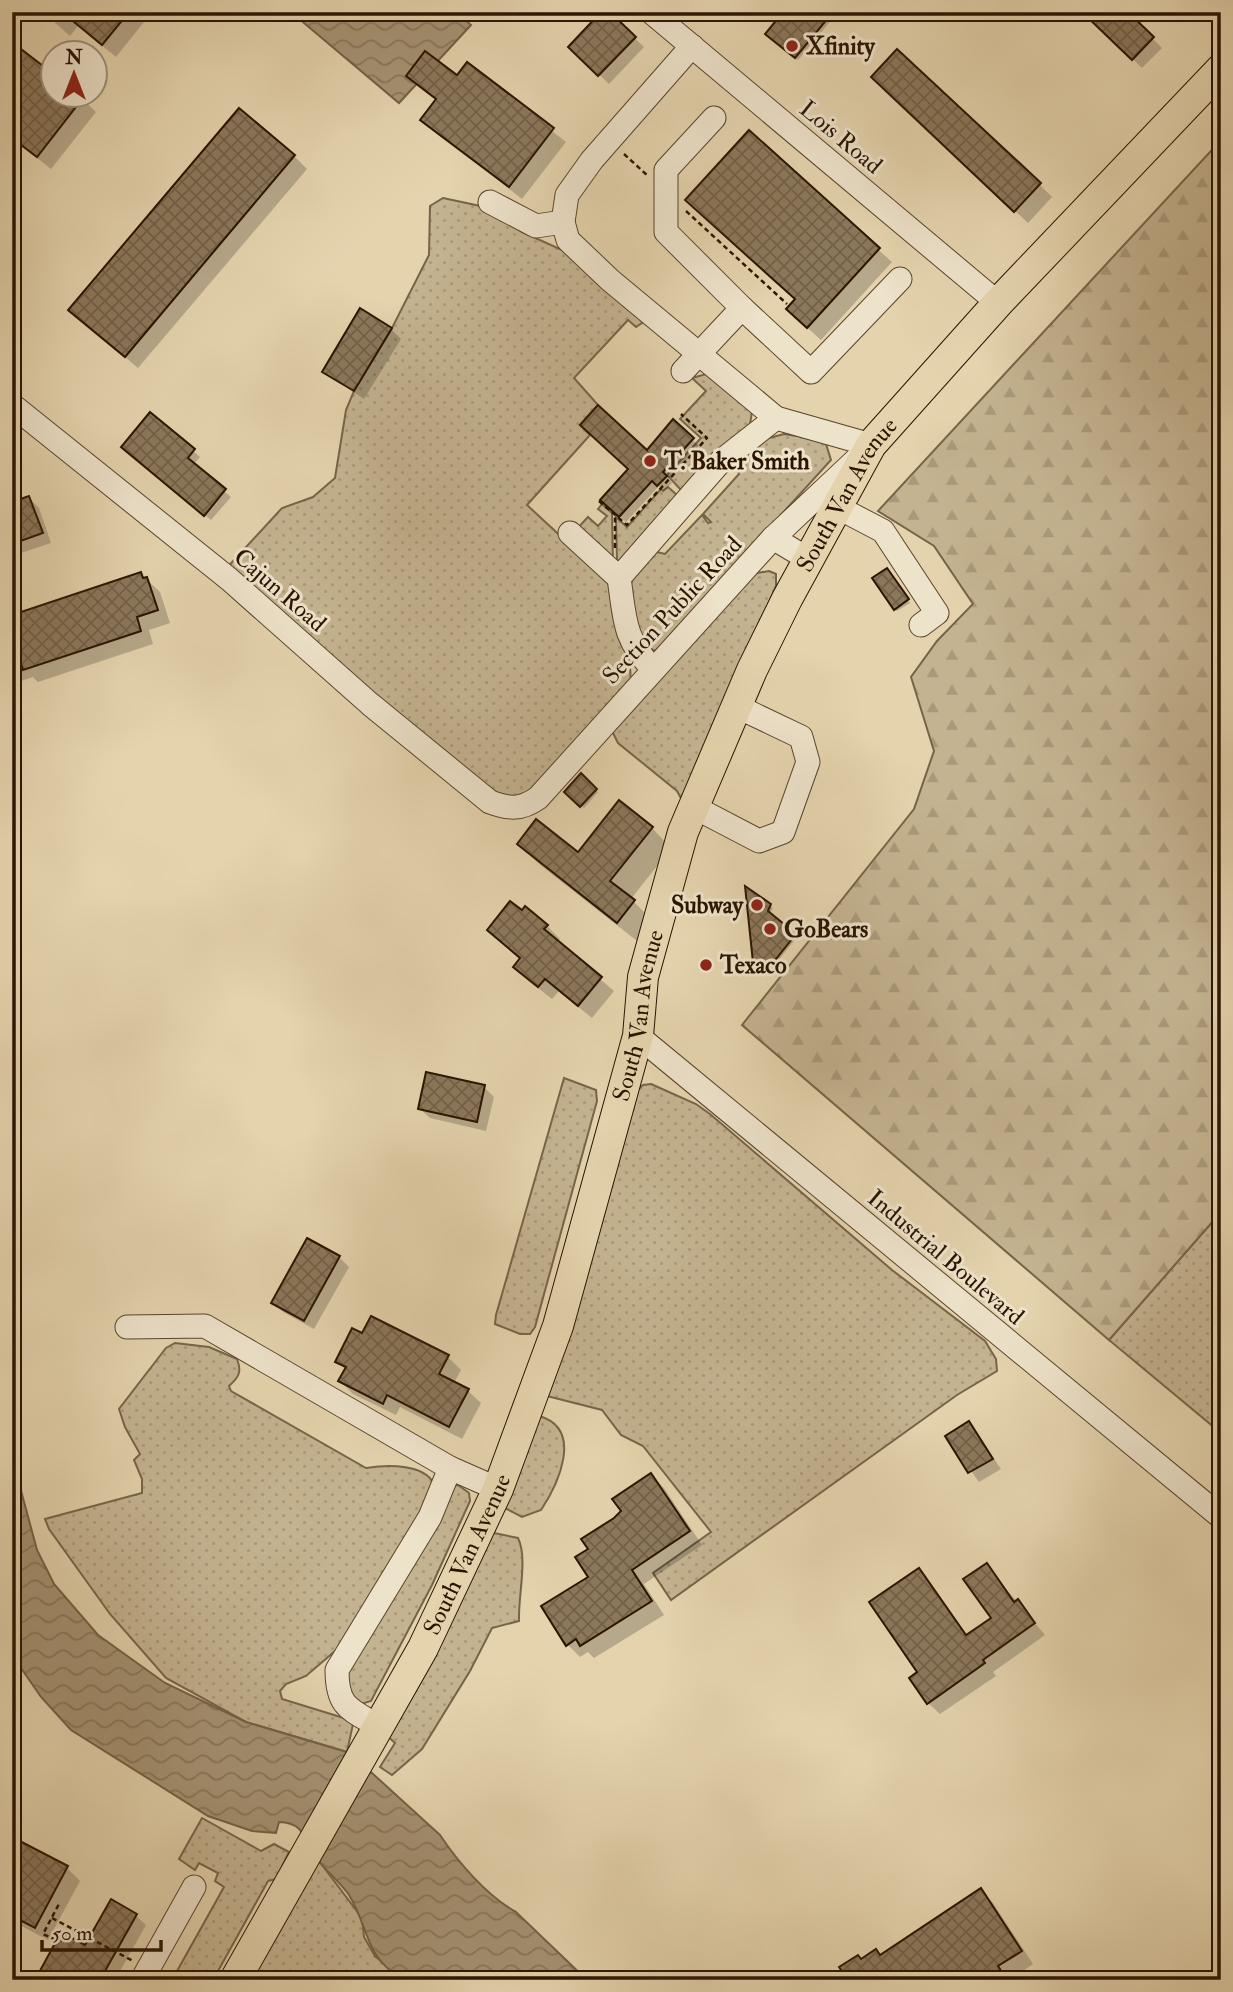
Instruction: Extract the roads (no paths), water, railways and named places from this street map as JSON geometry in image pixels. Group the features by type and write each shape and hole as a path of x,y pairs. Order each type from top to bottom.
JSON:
{"main road":[{"name":"South Van Avenue","path":"235,1980 423,1648 498,1489 558,1326 638,1036 643,977 692,806 736,706 808,559 839,508 871,446 998,303 1221,69"}],"street":[{"name":"Lois Road","path":"651,12 998,303"},
{"path":"692,46 609,140 567,195 563,222 568,240 650,326 700,354 776,418 871,446"},
{"path":"714,118 666,170 666,232 811,372 901,279"},
{"path":"490,202 536,226 563,222"},
{"path":"683,371 742,308"},
{"name":"Cajun Road","path":"12,405 229,579 370,704 490,802 514,808"},
{"path":"617,576 722,461 776,418"},
{"name":"Section Public Road","path":"514,808 524,807 538,798 773,538 871,446"},
{"path":"839,508 883,531 937,613 921,625"},
{"path":"570,533 617,576 627,631 635,651 653,669"},
{"path":"773,538 808,559"},
{"path":"692,806 759,841 783,832 808,762 801,737 736,706"},
{"name":"Industrial Boulevard","path":"638,1036 1221,1517"},
{"path":"127,1326 205,1326 450,1468 498,1489"},
{"path":"371,1738 345,1707 337,1689 337,1670 430,1517 450,1468"},
{"path":"145,1974 194,1887"}],"water":[{"path":"291,12 456,12 471,25 399,103"},
{"path":"12,1439 16,1472 37,1550 54,1584 98,1635 165,1683 246,1722 350,1753 440,1835 484,1888 516,1912 587,1980 458,1981 401,1978 380,1960 349,1895 317,1859 303,1834 294,1825 279,1822 276,1833 252,1831 208,1816 71,1730 41,1697 12,1655"}],"place":[{"name":"Xfinity","path":"792,46"},
{"name":"T. Baker Smith","path":"650,461"},
{"name":"Subway","path":"757,905"},
{"name":"GoBears","path":"770,929"},
{"name":"Texaco","path":"706,965"}]}
